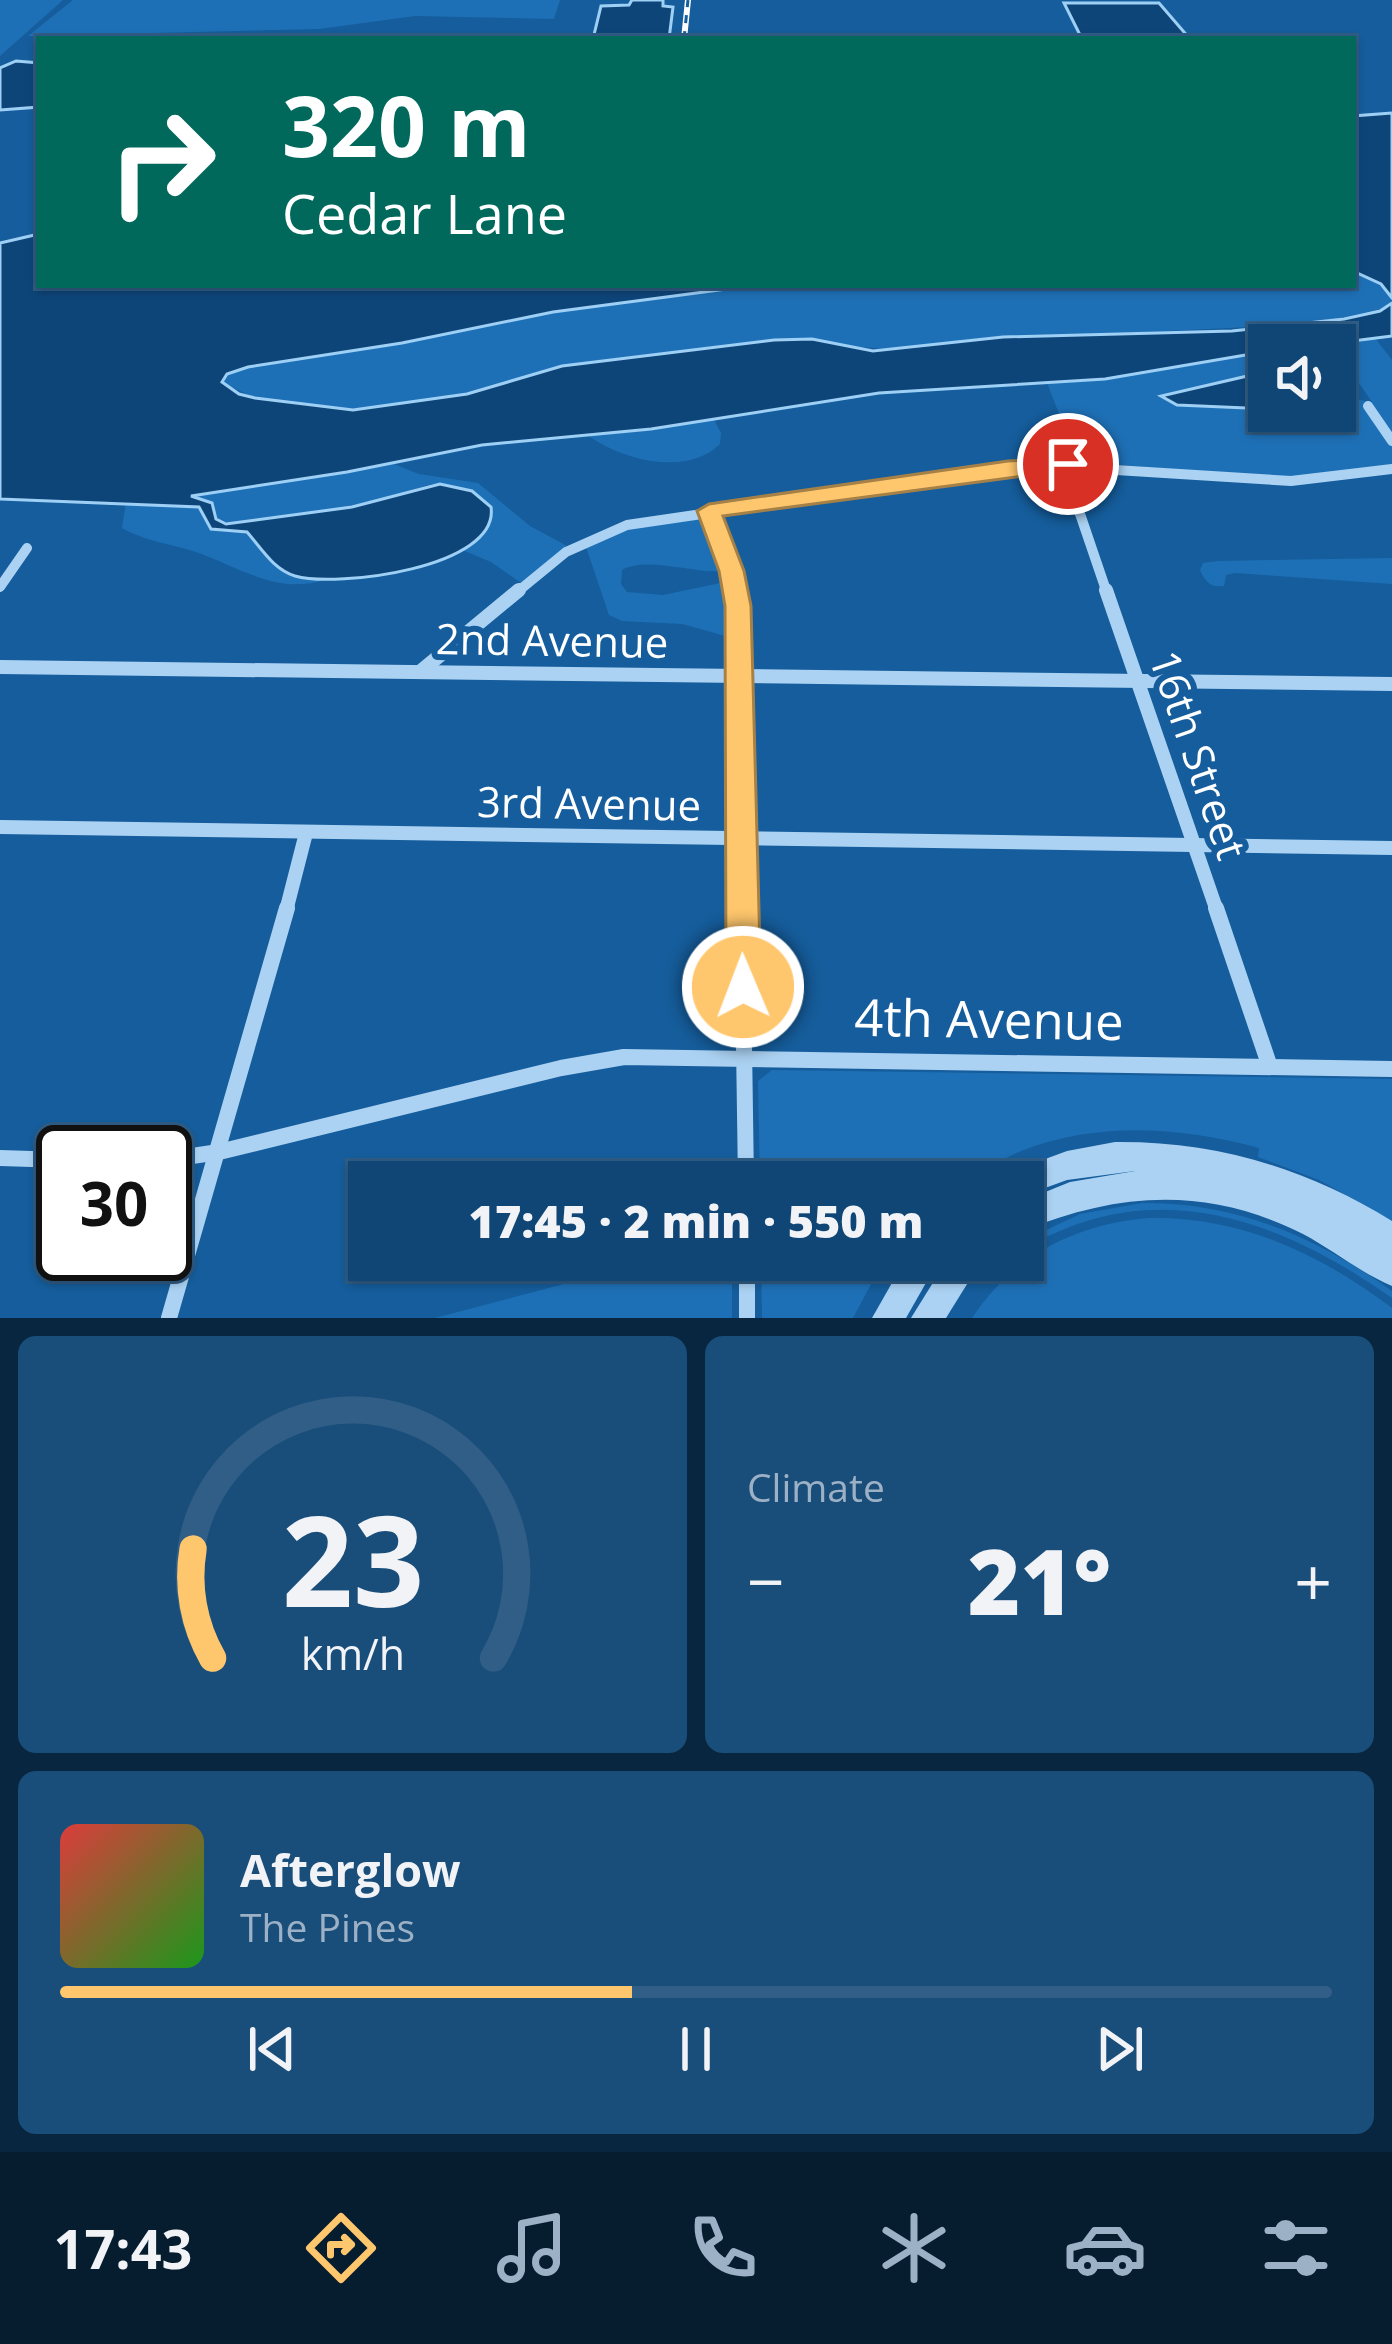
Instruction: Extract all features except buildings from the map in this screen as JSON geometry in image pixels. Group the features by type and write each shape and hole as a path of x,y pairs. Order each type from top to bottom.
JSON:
{"street":[{"path":"1368,406 1392,441"},
{"path":"420,672 579,544 627,525 1063,464 1291,481 1392,469"},
{"name":"16th Street","path":"1063,464 1270,1067"},
{"path":"709,511 734,580 740,676 746,1161"},
{"path":"0,587 27,548"},
{"name":"2nd Avenue","path":"0,668 1392,684"},
{"name":"3rd Avenue","path":"0,827 1392,848"},
{"path":"170,1318 306,833"},
{"name":"4th Avenue","path":"192,1156 601,1060 745,1058 1392,1069"},
{"path":"1044,1173 1112,1157 1209,1161 1306,1192 1392,1239"},
{"path":"0,1158 36,1159"},
{"path":"1044,1207 1103,1187 1189,1185 1247,1197 1303,1217 1392,1270"},
{"path":"747,1281 747,1318"},
{"path":"888,1318 910,1281"},
{"path":"927,1318 952,1281"}],"shaded area":[{"path":"0,0 63,0 0,56"},
{"path":"73,0 560,0 554,19 415,16 319,29 28,36"},
{"path":"632,0 663,0 663,6 673,7 669,36 594,36 601,6 629,5"},
{"path":"1064,3 1159,3 1187,36 1080,36"},
{"path":"16,61 36,63 36,107 0,110 0,68"},
{"path":"1392,113 1392,298 1381,284 1356,272 1356,116"},
{"path":"36,235 36,288 734,288 553,312 402,343 248,367 227,374 222,382 255,398 353,410 467,394 562,366 774,340 812,339 873,351 1003,337 1248,329 1248,355 1105,379 879,393 651,429 482,445 191,496 212,503 216,519 226,524 352,507 440,484 472,491 491,507 487,528 470,545 444,559 377,576 295,576 268,558 247,532 211,529 199,507 0,499 0,243"},
{"path":"1356,272 1381,284 1392,298 1389,307 1313,324 972,340 899,350 774,340 562,366 467,394 353,410 255,398 221,382 227,374 248,367 402,343 553,312 734,288 1356,288"},
{"path":"1392,303 1392,336 1356,341 1356,324 1297,324 1344,319 1380,311"},
{"path":"1375,338 1392,360 1392,465 1327,477 1264,477 1077,461 1046,380 1095,380 1248,354 1248,376 1162,398 1177,405 1248,408 1248,432 1356,432 1356,399 1372,402 1356,379 1356,341"},
{"path":"1248,376 1248,408 1177,405 1161,396"},
{"path":"714,420 721,433 720,444 690,460 636,458 589,436"},
{"path":"391,463 419,474 478,483 530,526 567,546 524,585 491,562 460,549 485,530 472,491 432,484 353,507 232,524 217,519 213,506 190,497"},
{"path":"126,502 199,507 211,529 247,532 285,572 324,580 277,582 142,537 122,528"},
{"path":"701,519 723,571 632,566 622,570 621,584 627,592 663,595 725,582 729,637 682,624 622,621 609,615 585,544 628,528"},
{"path":"1392,558 1392,584 1235,573 1226,575 1224,586 1219,586 1209,583 1200,570 1203,563 1218,561"},
{"path":"772,1070 1392,1079 1392,1221 1319,1180 1258,1157 1259,1148 1170,1132 1080,1135 1000,1161 760,1161 758,1081"},
{"path":"1142,1203 1242,1216 1334,1254 1392,1291 1392,1298 1304,1246 1213,1215 1166,1210 1119,1213 1071,1226 1044,1240 1044,1231 1080,1214"},
{"path":"1121,1221 1215,1223 1277,1242 1364,1288 1392,1308 1392,1318 972,1318 1003,1281 1044,1281 1044,1250"},
{"path":"575,1281 732,1281 732,1318 435,1318"},
{"path":"761,1281 873,1281 853,1318 762,1318"}],"railway":[{"path":"684,36 688,0"}],"route":[{"path":"743,987 738,606 732,571 709,511 1008,468 1068,464"}]}
